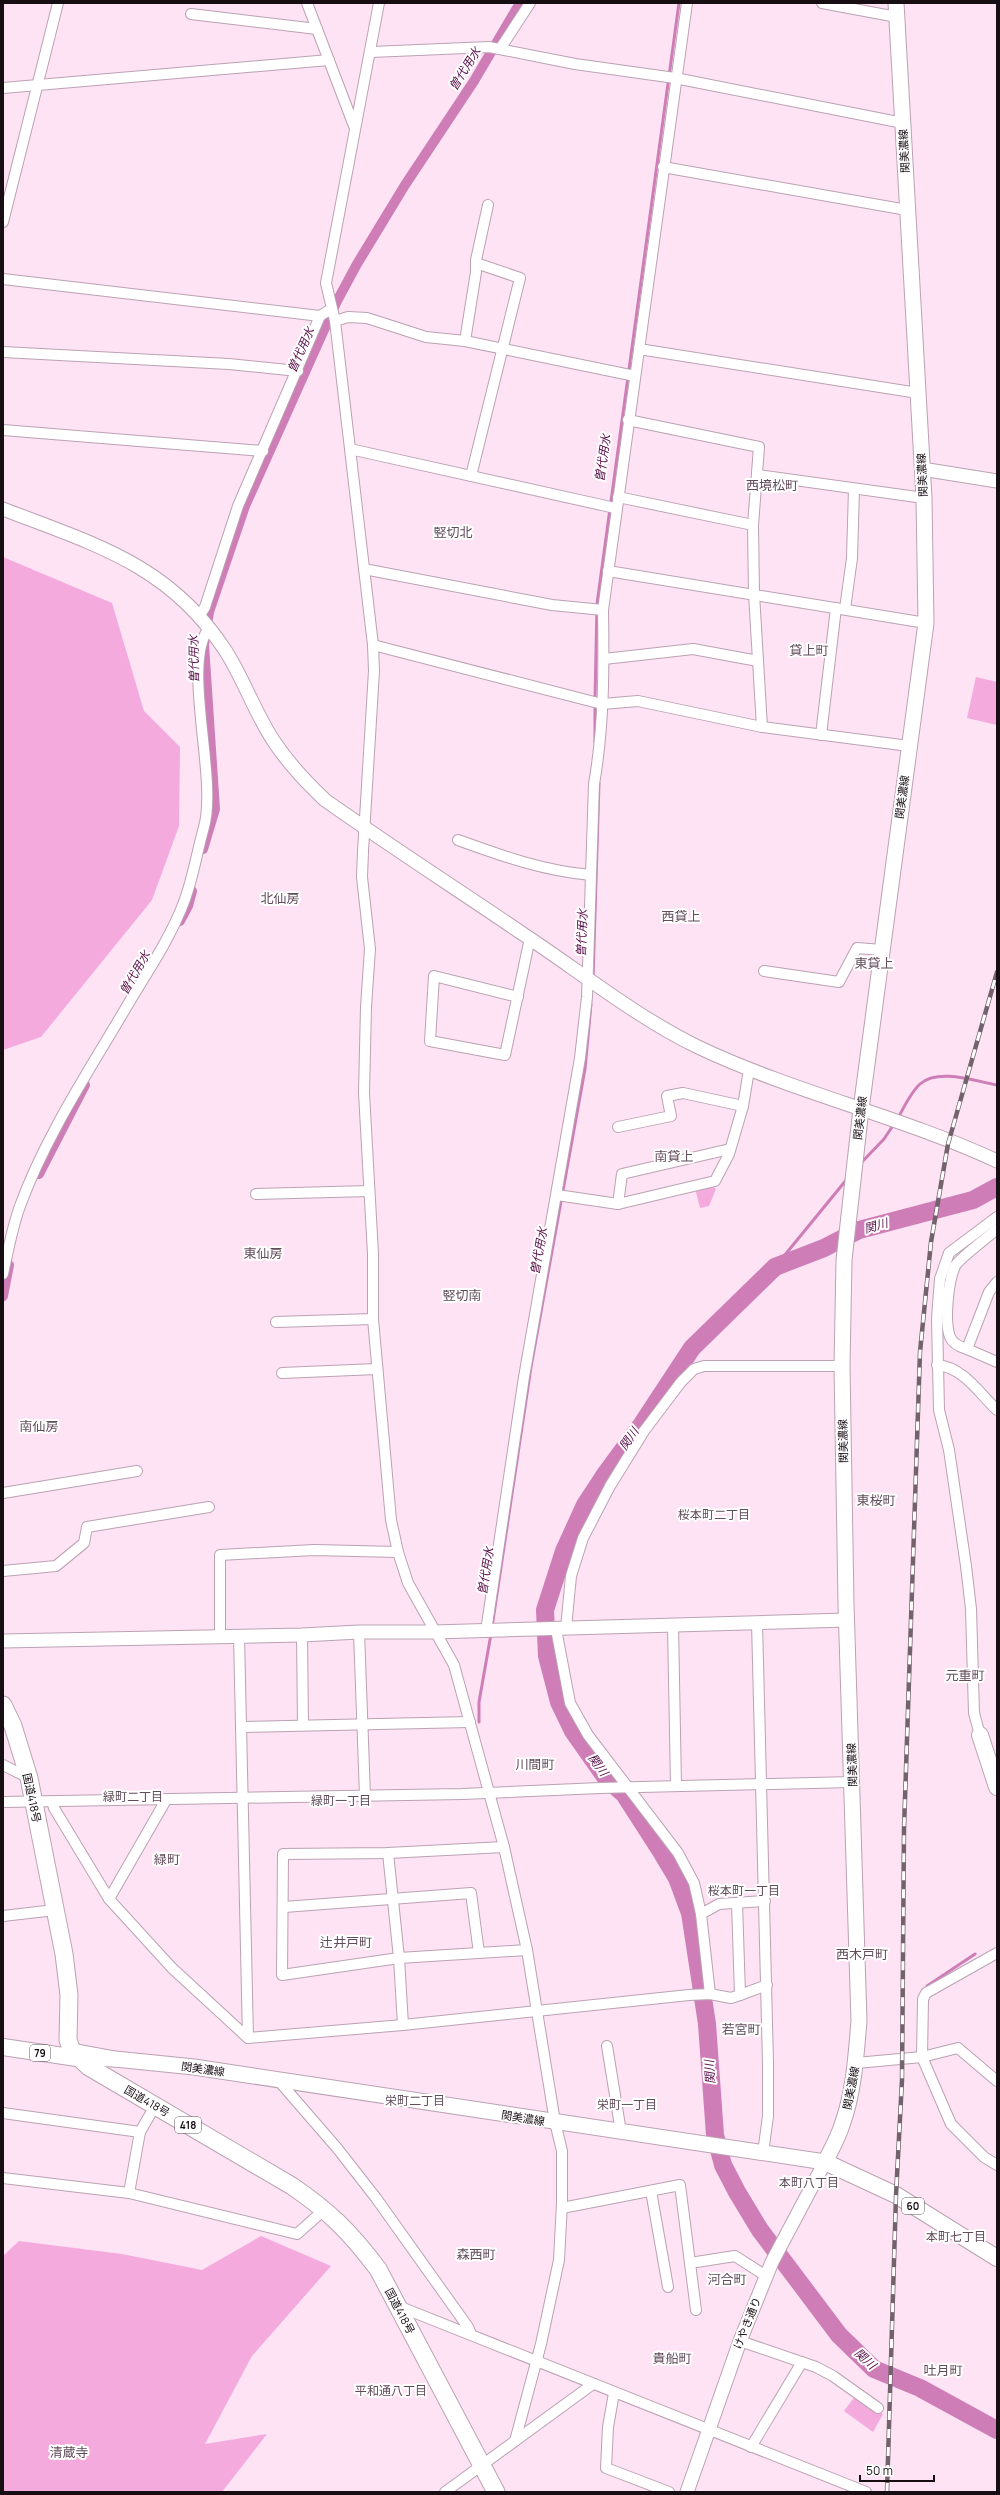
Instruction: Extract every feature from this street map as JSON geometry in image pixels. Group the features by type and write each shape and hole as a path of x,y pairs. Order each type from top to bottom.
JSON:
{"highway":[{"name":"国道418号","path":"3,1705 13,1726 29,1778 34,1802 64,1954 68,1995 68,2040 74,2054 155,2106 292,2186 325,2209 355,2239 378,2269 496,2492"}],"main road":[{"name":"関美濃線","path":"74,2054 194,2067 825,2162 842,2126 850,2098 856,2063 858,2021 853,1782 846,1620 842,1366 845,1251 854,1163 926,622 924,498 902,123 897,10"},
{"path":"980,1735 997,1787"},
{"name":"79","path":"3,2037 74,2054"},
{"name":"79","path":"3,2047 74,2054"},
{"name":"60","path":"825,2162 896,2195 997,2258"}],"street":[{"path":"3,222 58,3"},
{"path":"307,3 354,126"},
{"path":"379,3 371,52 354,126 326,284 335,321 373,645 374,672 362,877 370,949 366,1008 364,1093 373,1319 392,1520 398,1552 408,1583 434,1632 454,1665 470,1722 504,1847 527,1950 538,2010 554,2122 562,2151 562,2208 559,2260 541,2344 535,2360 515,2441"},
{"path":"500,50 530,3"},
{"path":"486,1631 524,1376 580,1058 587,997 586,977 594,784 600,751 604,659 603,610 615,508 618,497 639,349 662,167 687,3"},
{"path":"822,3 897,10"},
{"path":"191,14 317,29"},
{"path":"371,52 489,47 575,64 675,78 902,123"},
{"path":"3,88 329,60"},
{"path":"662,167 907,210"},
{"path":"465,341 476,263 488,205"},
{"path":"471,476 520,278 476,263"},
{"path":"3,279 320,316"},
{"path":"200,615 205,607 238,506 298,371 320,316 331,309"},
{"path":"335,321 348,317 367,318 426,337 465,341 635,376"},
{"path":"639,349 918,393"},
{"path":"3,352 229,364 298,371"},
{"path":"628,420 759,447 753,525 754,594 762,727"},
{"path":"3,430 263,451"},
{"path":"350,449 615,508"},
{"path":"922,469 997,481"},
{"path":"758,475 924,498"},
{"path":"821,735 841,609 852,558 854,489"},
{"path":"618,497 753,525"},
{"path":"3,509 126,558 172,588 200,615 226,651 274,743 304,780 325,800 586,977 696,1046 749,1070 861,1110 949,1139 996,1160"},
{"path":"364,569 552,605 603,610"},
{"path":"608,571 926,622"},
{"path":"3,1274 20,1206 40,1159 63,1114 163,945 184,901 205,821 207,798 198,687 202,637 210,628"},
{"path":"373,645 602,704 638,701 762,727 909,746"},
{"path":"604,659 693,650 758,661"},
{"path":"458,840 527,865 564,873 591,875"},
{"path":"518,997 434,976 430,1041 505,1055 518,997 530,938"},
{"path":"764,971 839,982 857,948 882,950"},
{"path":"557,1195 618,1204 715,1181 730,1149 743,1106 749,1070"},
{"path":"618,1127 671,1116 667,1096 683,1093 743,1106"},
{"path":"618,1204 622,1174 730,1149"},
{"path":"256,1194 369,1192"},
{"path":"980,1735 974,1713 971,1609 966,1566 949,1450 939,1410 936,1365 940,1279 943,1264 949,1253 997,1217"},
{"path":"997,1229 956,1266 947,1302 951,1337 958,1346 997,1362"},
{"path":"967,1349 989,1292 997,1282"},
{"path":"276,1322 373,1319"},
{"path":"936,1365 946,1366 957,1370 997,1410"},
{"path":"710,1994 701,1914 694,1883 678,1853 626,1788 588,1735 570,1703 561,1629 572,1576 583,1538 610,1486 644,1431 681,1382 694,1369 704,1366 842,1366"},
{"path":"282,1373 377,1369"},
{"path":"3,1493 136,1471"},
{"path":"3,1571 56,1566 84,1543 87,1527 209,1507"},
{"path":"220,1636 220,1554 314,1550 398,1552"},
{"path":"3,1640 302,1635 359,1632 486,1631 846,1620"},
{"path":"757,1622 767,1985 768,2116 763,2153"},
{"path":"673,1625 676,1786"},
{"path":"359,1632 365,1796"},
{"path":"302,1635 303,1725"},
{"path":"239,1636 241,1799 248,2038"},
{"path":"241,1727 470,1722"},
{"path":"3,1765 29,1778"},
{"path":"3,1802 241,1799 853,1782"},
{"path":"109,1899 166,1800"},
{"path":"52,1801 54,1808 109,1899 172,1968 248,2038 403,2025 689,1995 710,1994 731,1998 767,1985"},
{"path":"504,1847 388,1853 283,1854 284,1907 282,1975 399,1958 527,1950"},
{"path":"388,1853 399,1958 403,2025"},
{"path":"284,1907 471,1893 479,1953"},
{"path":"701,1914 719,1904 765,1901"},
{"path":"736,1903 740,1995"},
{"path":"3,1916 55,1910"},
{"path":"997,1953 926,1993 923,1999 922,2057 951,2124 984,2157 997,2165"},
{"path":"607,2046 621,2132"},
{"path":"856,2063 922,2057 958,2048 997,2081"},
{"path":"278,2080 337,2148 376,2198 471,2334"},
{"path":"129,2193 140,2132 155,2106"},
{"path":"3,2112 140,2132"},
{"name":"けやき通り","path":"687,2492 740,2341 766,2276 783,2238 825,2162"},
{"path":"3,2178 129,2193 298,2234 325,2209"},
{"path":"562,2208 680,2185 696,2310"},
{"path":"651,2191 668,2286"},
{"path":"690,2263 736,2256 766,2276"},
{"path":"398,2306 750,2447 841,2487 866,2492"},
{"path":"740,2341 802,2362 833,2376 878,2408"},
{"path":"750,2447 802,2362"},
{"path":"445,2492 593,2384"},
{"path":"614,2392 608,2427 606,2468 669,2492"}],"shaded area":[{"path":"3,557 112,603 144,711 180,747 179,826 152,900 41,1037 3,1050"},
{"path":"976,677 997,682 997,725 967,718"},
{"path":"709,1185 716,1189 709,1206 700,1208 695,1188"},
{"path":"261,2236 331,2266 252,2356 205,2444 267,2434 222,2492 3,2492 3,2256 19,2241 122,2254 202,2270"},
{"path":"856,2395 883,2414 873,2432 844,2411"}],"waterway":[{"name":"曽代用水","path":"203,849 215,809 204,645 209,612 245,506 336,303 357,264 405,185 474,81 520,3"},
{"name":"曽代用水","path":"595,700 597,604 679,3"},
{"name":"曽代用水","path":"595,705 595,742"},
{"name":"曽代用水","path":"593,979 599,783"},
{"name":"曽代用水","path":"180,921 188,906 192,891"},
{"name":"曽代用水","path":"492,1627 531,1367 585,1069 591,1004"},
{"path":"898,1118 914,1091 920,1084 928,1079 946,1076 997,1085"},
{"name":"曽代用水","path":"39,1174 85,1085"},
{"path":"860,1164 884,1139 894,1124"},
{"path":"775,1267 847,1179"},
{"name":"関川","path":"997,1187 973,1200 859,1230 824,1248 775,1267 692,1348 642,1424 606,1473 585,1505 564,1551 545,1610 547,1656 559,1702 573,1731 606,1778 624,1794 662,1853 677,1878 690,1913 707,2024 715,2135 723,2165 737,2192 760,2230 839,2335 874,2369 920,2388 997,2430"},
{"name":"曽代用水","path":"3,1296 9,1265"},
{"name":"曽代用水","path":"479,1722 479,1702 491,1634"},
{"path":"927,1986 975,1954"}],"railway":[{"path":"887,2492 896,2195 902,2080 904,1829 920,1352 931,1242 948,1144 997,972"}],"district":[{"name":"西境松町","path":"772,485"},
{"name":"竪切北","path":"453,532"},
{"name":"貸上町","path":"809,650"},
{"name":"北仙房","path":"280,898"},
{"name":"西貸上","path":"681,916"},
{"name":"東貸上","path":"874,963"},
{"name":"南貸上","path":"674,1156"},
{"name":"東仙房","path":"263,1253"},
{"name":"竪切南","path":"462,1295"},
{"name":"南仙房","path":"39,1426"},
{"name":"東桜町","path":"876,1500"},
{"name":"桜本町二丁目","path":"714,1515"},
{"name":"元重町","path":"965,1675"},
{"name":"川間町","path":"535,1764"},
{"name":"緑町二丁目","path":"133,1797"},
{"name":"緑町一丁目","path":"341,1801"},
{"name":"緑町","path":"167,1859"},
{"name":"桜本町一丁目","path":"744,1891"},
{"name":"辻井戸町","path":"346,1942"},
{"name":"西木戸町","path":"862,1954"},
{"name":"若宮町","path":"741,2029"},
{"name":"栄町二丁目","path":"415,2101"},
{"name":"栄町一丁目","path":"627,2105"},
{"name":"本町八丁目","path":"809,2183"},
{"name":"本町七丁目","path":"956,2237"},
{"name":"森西町","path":"476,2254"},
{"name":"河合町","path":"727,2279"},
{"name":"貴船町","path":"672,2358"},
{"name":"吐月町","path":"943,2370"},
{"name":"平和通八丁目","path":"391,2391"},
{"name":"清蔵寺","path":"69,2452"}]}
